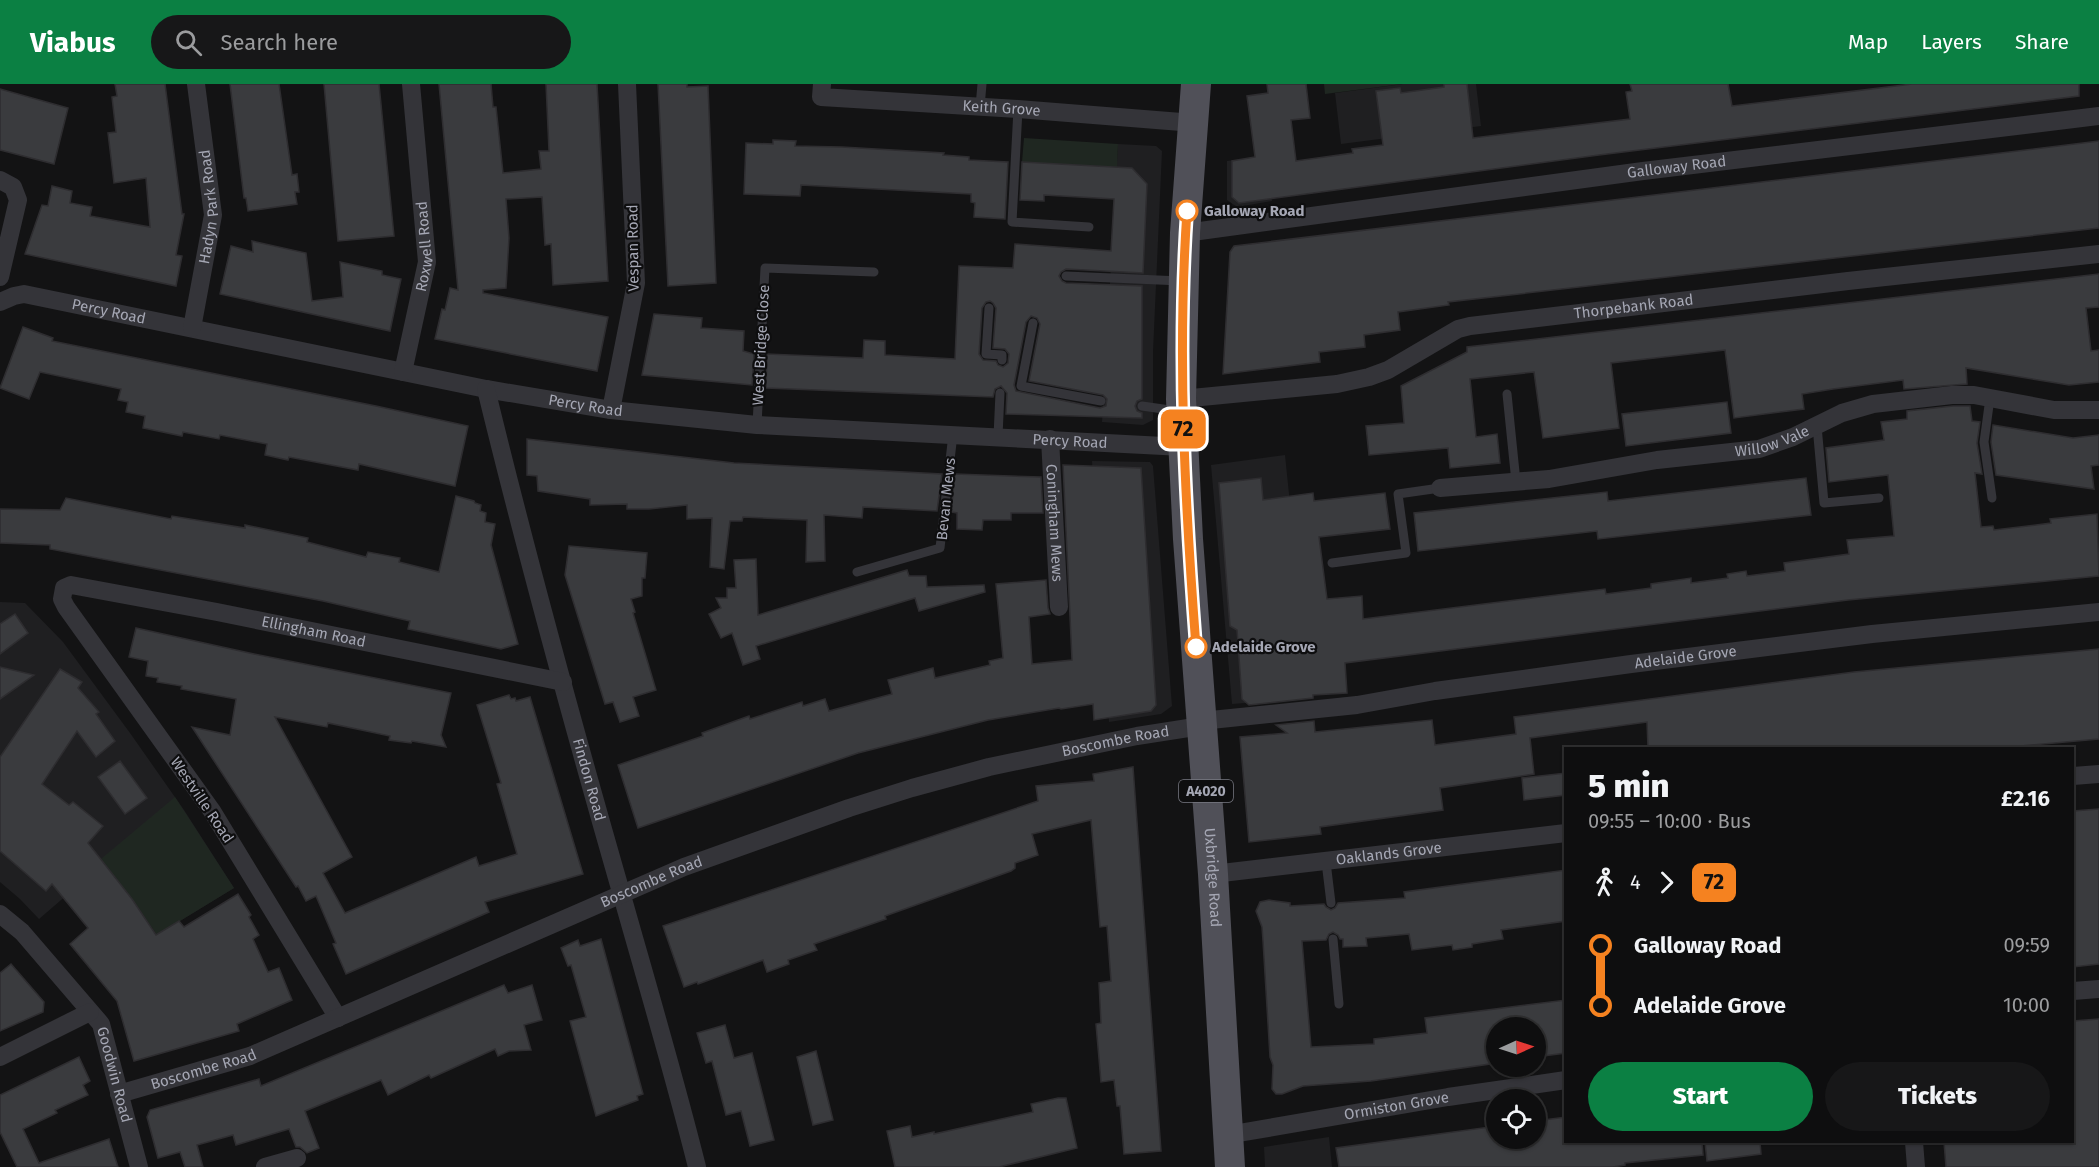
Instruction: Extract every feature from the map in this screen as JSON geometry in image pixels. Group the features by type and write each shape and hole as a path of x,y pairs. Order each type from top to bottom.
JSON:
{"main road":[{"name":"Uxbridge Road","path":"1196,84 1185,233 1182,406 1188,539 1213,874 1230,1167"}],"street":[{"name":"Hadyn Park Road","path":"192,328 213,214 196,84"},
{"name":"Roxwell Road","path":"404,372 427,262 411,84"},
{"name":"Vespan Road","path":"611,410 636,283 627,84"},
{"name":"Keith Grove","path":"822,84 821,97 1194,123"},
{"name":"Galloway Road","path":"1185,233 1632,173 2099,116"},
{"path":"0,180 13,188 18,200 0,277"},
{"name":"Thorpebank Road","path":"1182,406 1337,384 1369,377 1388,370 1458,329 1470,326 2099,254"},
{"name":"Percy Road","path":"0,302 24,294 486,389 611,410 757,425 1184,447"},
{"name":"Findon Road","path":"486,389 510,487 697,1167"},
{"name":"Willow Vale","path":"1440,488 1549,478 1657,460 1759,449 1776,444 1842,413 1873,404 1952,395 1974,395 2070,412 2099,410"},
{"name":"Coningham Mews","path":"1050,439 1059,607"},
{"name":"Ellingham Road","path":"64,588 71,585 218,612 563,682"},
{"name":"Westville Road","path":"64,588 62,600 66,607 212,811 338,1018"},
{"name":"Adelaide Grove","path":"1201,724 1357,705 1435,691 1619,665 1872,633 2099,612"},
{"name":"Boscombe Road","path":"119,1094 250,1056 621,894 747,844 912,788 961,774 1062,751 1201,724"},
{"path":"2074,776 2099,774"},
{"name":"Oaklands Grove","path":"1213,874 1564,833"},
{"name":"Goodwin Road","path":"0,914 22,932 100,1024 139,1167"},
{"path":"2074,991 2099,989"},
{"path":"0,1057 90,1012"},
{"name":"Ormiston Grove","path":"1227,1135 1448,1097 1564,1080"},
{"path":"1914,1143 1916,1167"},
{"path":"265,1167 297,1158"}],"lane":[{"path":"980,107 982,84"},
{"path":"1018,109 1012,222 1089,228"},
{"name":"West Bridge Close","path":"757,425 765,268 874,272"},
{"path":"1066,276 1184,281"},
{"path":"989,308 986,354 1002,355 1002,360"},
{"path":"1033,323 1021,386 1101,401"},
{"path":"998,436 1000,393"},
{"path":"1507,394 1516,482"},
{"path":"1990,398 1984,442 1992,498"},
{"path":"1142,406 1182,406"},
{"path":"1817,426 1824,503 1879,498"},
{"name":"Bevan Mews","path":"856,572 940,548 953,434"},
{"path":"1332,563 1406,553 1398,494 1440,488"},
{"path":"1326,862 1331,903"},
{"path":"1334,939 1339,1004"}],"shaded area":[{"path":"1324,84 1402,84 1325,94"},
{"path":"1403,84 1476,84 1481,126 1341,144 1335,93"},
{"path":"1024,138 1118,144 1117,167 1022,162"},
{"path":"1118,144 1156,146 1162,151 1153,352 1153,420 1143,425 1102,422"},
{"path":"1267,156 1272,201 1237,207 1227,200 1227,161"},
{"path":"1285,455 1310,698 1232,704 1211,465"},
{"path":"1092,461 1150,462 1153,466 1172,706 1161,714 1109,722"},
{"path":"0,602 25,603 63,642 184,810 234,888 157,935 104,863 39,919 0,882"},
{"path":"175,797 234,888 157,935 101,859"},
{"path":"1329,1137 1332,1167 1265,1167 1264,1147"}],"building":[{"path":"115,84 165,84 182,214 184,214 176,255 182,256 176,286 25,254 42,205 48,206 52,186 72,191 70,203 92,207 90,216 150,227 146,178 114,183 108,133 116,132 112,97 117,96"},
{"path":"230,84 279,84 292,175 297,174 299,192 295,192 297,204 248,211 246,198 244,198"},
{"path":"324,84 379,84 394,236 338,241"},
{"path":"439,84 491,84 493,107 496,107 503,173 541,169 539,151 549,151 546,84 597,84 608,281 553,285 551,244 545,245 542,197 506,199 509,238 506,288 483,290 483,293 608,317 597,371 435,339 450,288 458,290"},
{"path":"658,84 687,84 687,87 708,86 716,283 668,286"},
{"path":"1267,84 1306,84 1310,118 1291,120 1296,161 1353,153 1352,149 1383,145 1376,91 1400,88 1401,93 1444,87 1444,84 1467,84 1473,138 1630,119 1626,92 1632,91 1630,84 1728,84 1732,106 1912,84 2079,84 2079,96 1599,155 1239,203 1232,197 1232,161 1255,157 1247,96 1268,93"},
{"path":"0,89 68,108 54,164 0,150"},
{"path":"773,140 796,141 795,146 944,153 943,155 969,157 969,160 1008,162 1005,219 974,217 975,203 971,202 971,194 801,185 800,196 744,194 746,143 773,144"},
{"path":"2099,141 2099,228 1448,302 1449,305 1398,312 1400,330 1364,335 1365,347 1319,352 1320,362 1223,374 1230,252 1234,246"},
{"path":"1022,162 1132,168 1147,184 1143,273 1066,269 1059,276 1066,283 1142,286 1142,399 1137,401 1135,406 1137,411 1142,413 1142,418 1006,414 1007,393 1001,386 995,389 993,397 766,388 767,354 863,358 864,340 885,341 885,355 955,359 959,266 1013,268 1015,244 1111,251 1114,199 1044,195 1044,201 1020,200","holes":["990,301 996,308 993,348 1005,349 1009,354 1008,363 1003,367 996,361 983,360 979,354 982,308 986,302","1031,316 1037,318 1040,324 1029,381 1103,395 1107,399 1106,406 1100,408 1016,391 1014,385 1026,322"]},
{"path":"252,241 306,253 312,301 343,297 340,262 382,271 382,275 401,279 390,331 220,294 231,246 253,252"},
{"path":"2099,274 2099,307 2086,308 2091,351 2099,350 2099,382 2069,385 1966,368 1967,384 1904,389 1903,380 1833,389 1802,394 1804,409 1734,418 1725,350 1611,363 1619,428 1543,438 1534,372 1470,379 1476,437 1497,434 1500,463 1450,468 1448,448 1369,455 1366,426 1404,423 1401,386 1467,352 1467,347"},
{"path":"654,314 702,318 701,328 744,331 743,351 754,354 752,385 642,375"},
{"path":"23,327 53,338 52,341 468,426 455,486 359,464 358,470 289,457 288,460 265,455 267,444 220,435 219,439 183,432 182,436 143,428 145,416 126,412 128,402 118,400 121,389 40,372 29,399 0,388"},
{"path":"1727,402 1731,433 1626,446 1622,414"},
{"path":"1970,406 1972,421 1980,422 1977,443 1982,474 1975,473 1981,527 1993,526 1994,530 2051,523 2050,519 2097,514 2099,576 1848,600 1345,663 1347,693 1313,695 1313,698 1249,705 1242,699 1237,630 1230,626 1219,483 1261,478 1263,500 1313,493 1314,501 1385,493 1390,529 1319,537 1327,599 1362,596 1363,619 1605,589 1606,594 1651,588 1651,584 1691,578 1691,583 1728,578 1727,574 1746,571 1747,576 1785,571 1784,563 1849,554 1847,540 1894,536 1888,475 1829,482 1826,448 1884,440 1881,422 1907,419 1907,411"},
{"path":"1993,425 2073,438 2099,435 2099,465 2091,466 2094,489 1996,475 1991,442"},
{"path":"527,439 734,463 942,474 937,511 863,507 862,518 824,515 825,561 806,562 807,520 743,517 742,521 730,521 724,569 710,567 712,518 687,519 687,505 627,509 627,504 590,505 590,499 538,491 537,476 527,475"},
{"path":"1063,465 1141,468 1156,705 1151,711 1094,720 1093,704 988,720 858,753 638,828 618,765 703,736 702,733 749,716 750,719 802,702 803,706 825,699 829,711 892,694 888,680 933,668 935,678 990,665 989,661 1003,658 996,584 1046,580 1050,614 1029,617 1032,664 1072,660"},
{"path":"955,474 1041,477 1043,513 1011,513 1011,520 983,520 982,530 957,529 957,513 951,512"},
{"path":"1806,478 1811,515 1598,539 1597,531 1418,551 1414,513 1607,492 1608,501"},
{"path":"456,496 481,505 480,511 486,513 485,522 495,524 491,545 518,644 501,649 408,629 410,621 323,601 50,549 50,545 0,543 0,509 60,510 66,498 171,519 172,516 245,528 245,525 308,538 307,542 366,557 368,552 400,558 399,562 439,572"},
{"path":"569,546 647,553 645,578 642,578 642,596 631,599 656,690 633,697 639,716 620,722 613,702 605,704 565,575"},
{"path":"756,559 758,615 907,570 909,576 926,576 927,587 984,585 985,592 919,611 915,598 756,646 760,659 743,665 732,633 721,638 709,614 721,608 716,598 727,598 727,588 736,588 734,560"},
{"path":"15,614 28,633 0,654 0,624"},
{"path":"136,628 451,693 441,735 446,747 412,741 411,743 389,740 390,736 328,723 327,727 275,717 352,857 323,873 345,913 476,857 479,866 517,854 497,784 501,783 477,705 509,695 516,701 530,697 583,874 485,902 489,912 346,974 316,896 306,901 192,727 230,735 236,699 181,689 182,686 157,682 158,678 146,676 148,661 129,657"},
{"path":"2099,649 2099,739 2010,747 1648,747 1647,722 1530,738 1534,774 1440,788 1443,810 1320,827 1321,834 1249,842 1240,737 1287,733 1276,725 1314,721 1315,732 1432,720 1435,745 1516,734 1514,717 1854,672"},
{"path":"0,667 34,675 0,699"},
{"path":"60,669 82,682 78,688 99,712 96,714 115,741 96,757 77,731 42,784 69,805 73,802 103,826 88,843 132,899 156,935 179,921 184,927 238,894 251,915 249,917 259,935 253,939 268,972 279,968 292,1000 237,1024 239,1031 134,1061 117,1001 70,944 88,928 52,884 46,891 0,851 0,757"},
{"path":"120,761 147,798 125,814 98,777"},
{"path":"1133,767 1161,1151 1124,1154 1120,1106 1117,1106 1114,1080 1101,1082 1096,1024 1101,1023 1099,983 1111,981 1107,926 1100,927 1091,820 1032,834 1038,855 1015,863 1015,868 1011,871 814,944 817,950 788,960 789,964 767,972 763,960 684,987 663,926 1038,801 1036,786 1094,781 1093,774"},
{"path":"1564,773 1564,795 1524,800 1522,778"},
{"path":"2099,809 2099,964 2074,967 2074,811"},
{"path":"1564,870 1564,921 1501,930 1503,939 1453,950 1452,945 1412,950 1409,934 1366,938 1367,946 1343,947 1343,939 1333,932 1326,940 1302,941 1311,1047 1374,1044 1374,1039 1427,1033 1425,1018 1564,1000 1564,1053 1546,1056 1546,1017 1486,1017 1486,1065 1371,1081 1303,1086 1276,1094 1272,1089 1273,1065 1270,1057 1262,927 1256,911 1260,902 1269,900 1290,903 1290,906 1324,904 1331,910 1338,903 1405,898 1404,892"},
{"path":"601,939 643,1094 637,1096 638,1100 596,1116 570,1021 586,1017 571,965 568,966 561,948 578,940 580,946"},
{"path":"11,964 44,1002 43,1012 0,1031 0,973"},
{"path":"504,985 508,993 532,985 542,1020 524,1025 531,1050 509,1051 498,1056 495,1049 431,1078 429,1075 388,1095 381,1080 305,1111 319,1148 307,1153 300,1147 296,1147 289,1129 236,1145 233,1135 197,1145 203,1167 185,1167 180,1152 158,1158 147,1117 150,1110 259,1079 261,1086"},
{"path":"2099,1019 2099,1167 1946,1167 1944,1143 2074,1143 2074,1021"},
{"path":"725,1025 734,1058 752,1053 774,1140 750,1146 741,1111 726,1115 712,1061 706,1063 697,1033"},
{"path":"816,1051 833,1120 813,1125 797,1057"},
{"path":"79,1057 90,1081 83,1085 88,1095 55,1110 57,1113 23,1129 39,1163 109,1139 118,1167 17,1167 0,1132 0,1095"},
{"path":"1066,1098 1077,1148 999,1167 895,1167 887,1131 910,1126 912,1137 934,1132 934,1134 1033,1112 1031,1104"},
{"path":"1564,1117 1564,1143 1702,1143 1703,1155 1625,1163 1625,1165 1613,1167 1339,1167 1336,1148 1486,1128 1486,1149 1546,1149 1546,1120"},
{"path":"1705,1143 1760,1143 1761,1154 1707,1161"}],"bus line":[{"name":"72","path":"1187,211 1181,399 1196,647"}],"place":[{"name":"Galloway Road","path":"1187,211"},
{"name":"Adelaide Grove","path":"1196,647"}]}
